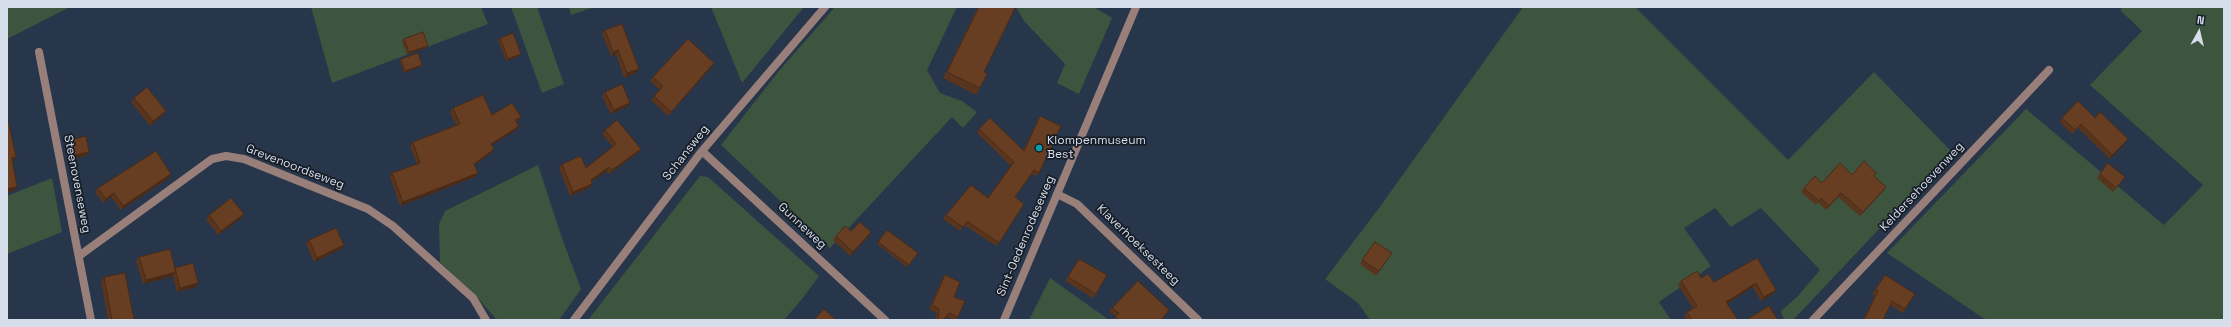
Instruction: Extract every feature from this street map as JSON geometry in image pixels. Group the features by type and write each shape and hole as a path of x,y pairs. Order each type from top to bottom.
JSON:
{"street":[{"name":"Schansweg","path":"574,320 702,151 825,7"},
{"name":"Sint-Oedenrodeseweg","path":"1004,320 1136,7"},
{"name":"Steenovenseweg","path":"38,52 91,320"},
{"name":"Keldersehoevenweg","path":"1813,320 2049,70"},
{"name":"Gunneweg","path":"702,151 885,320"},
{"name":"Grevenoordseweg","path":"79,256 212,159 226,156 244,159 368,209 387,221 473,298 486,320"},
{"name":"Klaverhoeksesteeg","path":"1057,194 1077,204 1198,320"}],"green space":[{"path":"7,7 70,7 7,39"},
{"path":"311,7 481,7 488,24 332,83"},
{"path":"511,7 537,7 564,84 542,93"},
{"path":"569,7 594,7 571,15"},
{"path":"711,7 804,7 742,83"},
{"path":"835,7 957,7 927,70 940,93 962,101 977,112 963,128 952,117 830,248 721,145 778,72"},
{"path":"1016,7 1094,7 1112,18 1079,94 1057,83 1065,64 1024,21"},
{"path":"1523,7 1635,7 1788,160 1874,72 1952,152 1793,320 1784,320 1781,311 1797,297 1820,270 1761,208 1731,227 1715,208 1684,228 1711,266 1659,302 1671,320 1370,320 1358,303 1325,279 1379,208"},
{"path":"2123,7 2224,7 2224,320 1986,320 1887,253 2026,109 2164,225 2203,185 2090,85 2142,31 2120,10"},
{"path":"538,165 562,238 581,289 559,320 497,320 475,295 440,262 439,224 445,211"},
{"path":"700,176 708,177 819,276 802,299 784,320 588,320"},
{"path":"52,178 62,232 7,254 7,196"},
{"path":"1050,278 1105,317 1108,320 1029,320"}],"building":[{"path":"979,7 1015,8 984,72 987,74 980,88 947,72"},
{"path":"622,24 639,69 627,73 618,50 613,52 605,30"},
{"path":"423,32 428,46 409,52 404,39"},
{"path":"513,33 521,54 508,59 500,38"},
{"path":"688,39 714,63 671,112 654,96 663,86 653,77"},
{"path":"418,53 422,65 405,71 401,59"},
{"path":"622,84 630,103 614,110 605,92"},
{"path":"147,87 166,111 153,121 134,98"},
{"path":"483,95 492,115 512,103 521,117 515,120 519,126 491,144 494,149 474,164 478,173 403,202 392,173 420,163 413,142 460,124 453,108"},
{"path":"2078,101 2095,118 2100,112 2128,139 2112,155 2081,124 2075,130 2062,118"},
{"path":"7,115 16,157 12,158 17,187 7,189"},
{"path":"1040,116 1061,126 1039,173 1034,170 1015,197 1024,204 999,243 967,221 963,227 946,215 971,185 988,198 1014,162 979,129 990,118 1024,151"},
{"path":"617,120 641,149 612,170 609,167 591,180 592,184 573,192 562,164 581,156 586,168 616,144 605,130"},
{"path":"86,136 89,152 74,155 71,140"},
{"path":"156,151 171,174 123,206 114,193 106,199 98,188"},
{"path":"1864,161 1876,173 1874,176 1886,187 1863,212 1841,193 1829,206 1821,198 1819,201 1804,188 1815,176 1822,183 1840,163 1852,175"},
{"path":"2108,163 2125,177 2116,188 2100,174"},
{"path":"231,198 244,214 221,231 209,215"},
{"path":"860,222 871,232 853,252 836,236 845,226 851,231"},
{"path":"336,228 344,245 317,258 309,240"},
{"path":"887,230 918,253 909,265 878,242"},
{"path":"1375,242 1392,253 1379,271 1362,260"},
{"path":"170,249 176,272 146,280 139,257"},
{"path":"1757,258 1776,290 1764,297 1756,283 1726,302 1738,320 1692,320 1687,312 1697,306 1681,281 1697,271 1701,278 1708,274 1714,282"},
{"path":"1079,259 1107,275 1096,294 1068,277"},
{"path":"193,263 198,283 180,288 175,268"},
{"path":"125,273 134,320 112,320 104,277"},
{"path":"945,275 960,282 954,297 965,301 958,317 949,313 943,320 938,320 939,309 932,305"},
{"path":"1885,275 1915,294 1905,309 1892,301 1883,320 1864,320 1878,291 1875,290"},
{"path":"1138,281 1169,310 1161,320 1119,320 1115,317 1119,313 1112,308"},
{"path":"1769,306 1778,320 1746,320"},
{"path":"824,309 836,320 814,320"}],"place":[{"name":"Klompenmuseum Best","path":"1039,148"}]}
